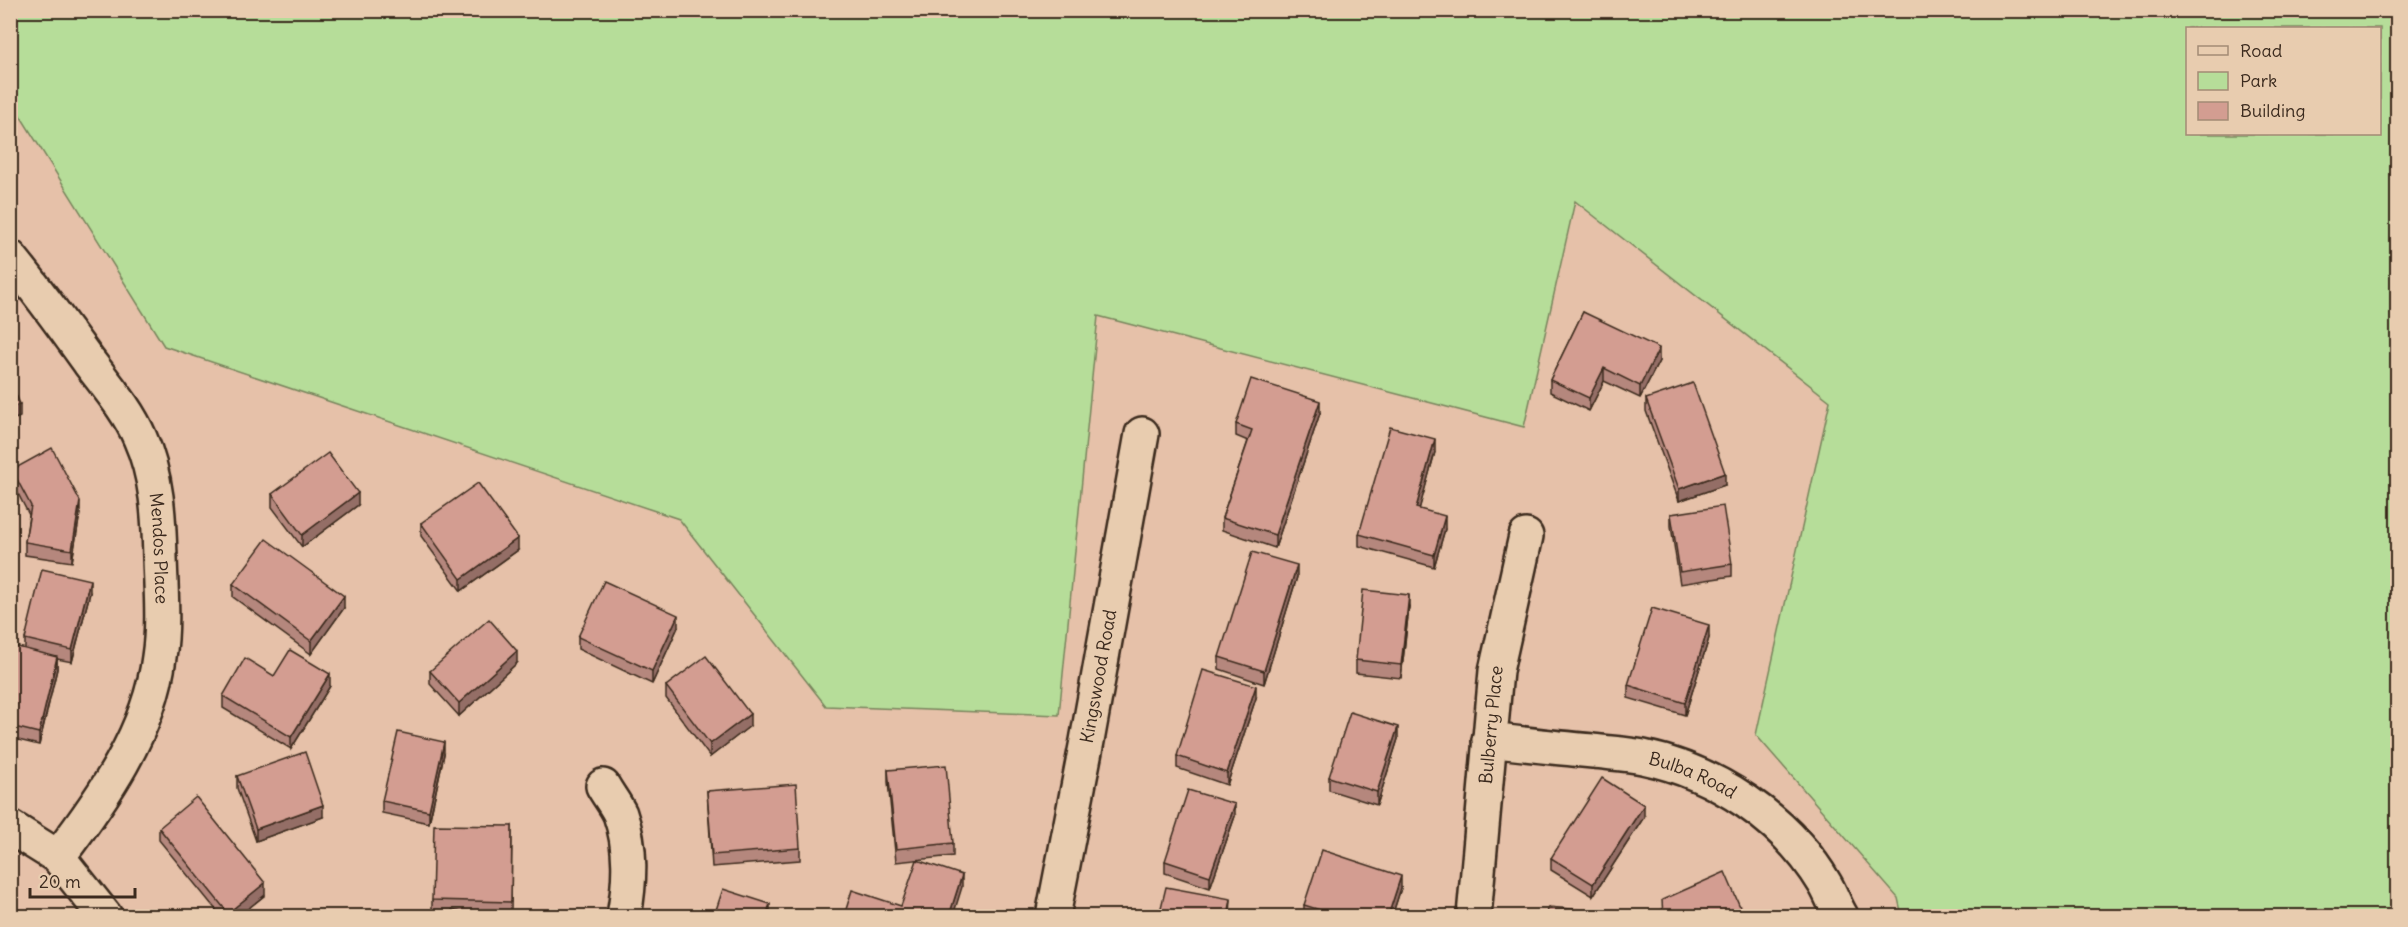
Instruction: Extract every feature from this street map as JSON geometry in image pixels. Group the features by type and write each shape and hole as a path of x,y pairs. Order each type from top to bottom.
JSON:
{"street":[{"name":"Mendos Place","path":"10,257 122,407 140,437 151,469 158,508 162,596 159,658 149,704 125,757 94,808 58,857"},
{"name":"Kingswood Road","path":"1053,916 1142,434"},
{"name":"Bulberry Place","path":"1474,916 1496,671 1526,536"},
{"name":"Bulba Road","path":"1489,740 1641,757 1682,767 1718,785 1750,804 1800,849 1825,883 1841,916"},
{"path":"603,786 620,813 629,855 629,887 624,916"},
{"path":"10,827 58,857 105,916"}],"green space":[{"path":"11,10 2397,11 2397,916 1902,916 1898,898 1756,735 1830,401 1575,201 1524,427 1098,316 1059,715 826,706 679,519 164,346 11,101"}],"building":[{"path":"1583,312 1659,348 1640,386 1604,368 1589,398 1550,380"},
{"path":"1251,379 1320,401 1275,535 1222,518 1252,430 1236,424"},
{"path":"10,380 20,404 10,408"},
{"path":"1693,383 1725,473 1679,489 1646,399"},
{"path":"1390,427 1435,439 1416,508 1445,516 1434,555 1359,534"},
{"path":"52,448 80,501 72,550 25,542 31,506 12,470"},
{"path":"328,453 358,493 302,535 272,494"},
{"path":"478,483 518,538 461,579 421,523"},
{"path":"1723,506 1732,564 1680,572 1671,514"},
{"path":"266,539 344,596 311,641 233,584"},
{"path":"1252,552 1297,565 1264,671 1219,657"},
{"path":"42,569 90,580 72,650 25,639"},
{"path":"604,581 678,615 652,671 578,637"},
{"path":"1363,590 1409,595 1401,665 1356,660"},
{"path":"1652,608 1709,625 1685,703 1628,685"},
{"path":"489,619 517,651 459,703 430,671"},
{"path":"10,645 57,657 39,733 10,726"},
{"path":"290,650 330,674 291,737 223,696 245,658 274,676"},
{"path":"706,656 750,714 710,744 666,686"},
{"path":"1203,670 1256,686 1227,773 1177,756"},
{"path":"1350,712 1398,727 1377,792 1329,777"},
{"path":"398,732 444,742 429,811 382,801"},
{"path":"305,752 323,805 256,829 237,776"},
{"path":"946,765 953,843 896,849 888,770"},
{"path":"1602,778 1644,805 1593,884 1551,858"},
{"path":"796,784 800,848 712,855 707,791"},
{"path":"1188,790 1235,804 1210,876 1165,861"},
{"path":"196,797 265,883 228,913 159,828"},
{"path":"434,825 512,826 511,902 432,900"},
{"path":"1322,850 1401,876 1388,916 1339,916 1304,905"},
{"path":"917,860 962,875 949,916 844,916 852,890 901,906"},
{"path":"1725,872 1744,916 1663,916 1662,900"},
{"path":"1166,887 1231,899 1228,916 1159,916"},
{"path":"723,889 770,904 766,916 714,916"},
{"path":"1548,907 1628,914 1628,916 1547,916"},
{"path":"452,910 484,916 451,916"},
{"path":"694,910 714,916 692,916"}]}
